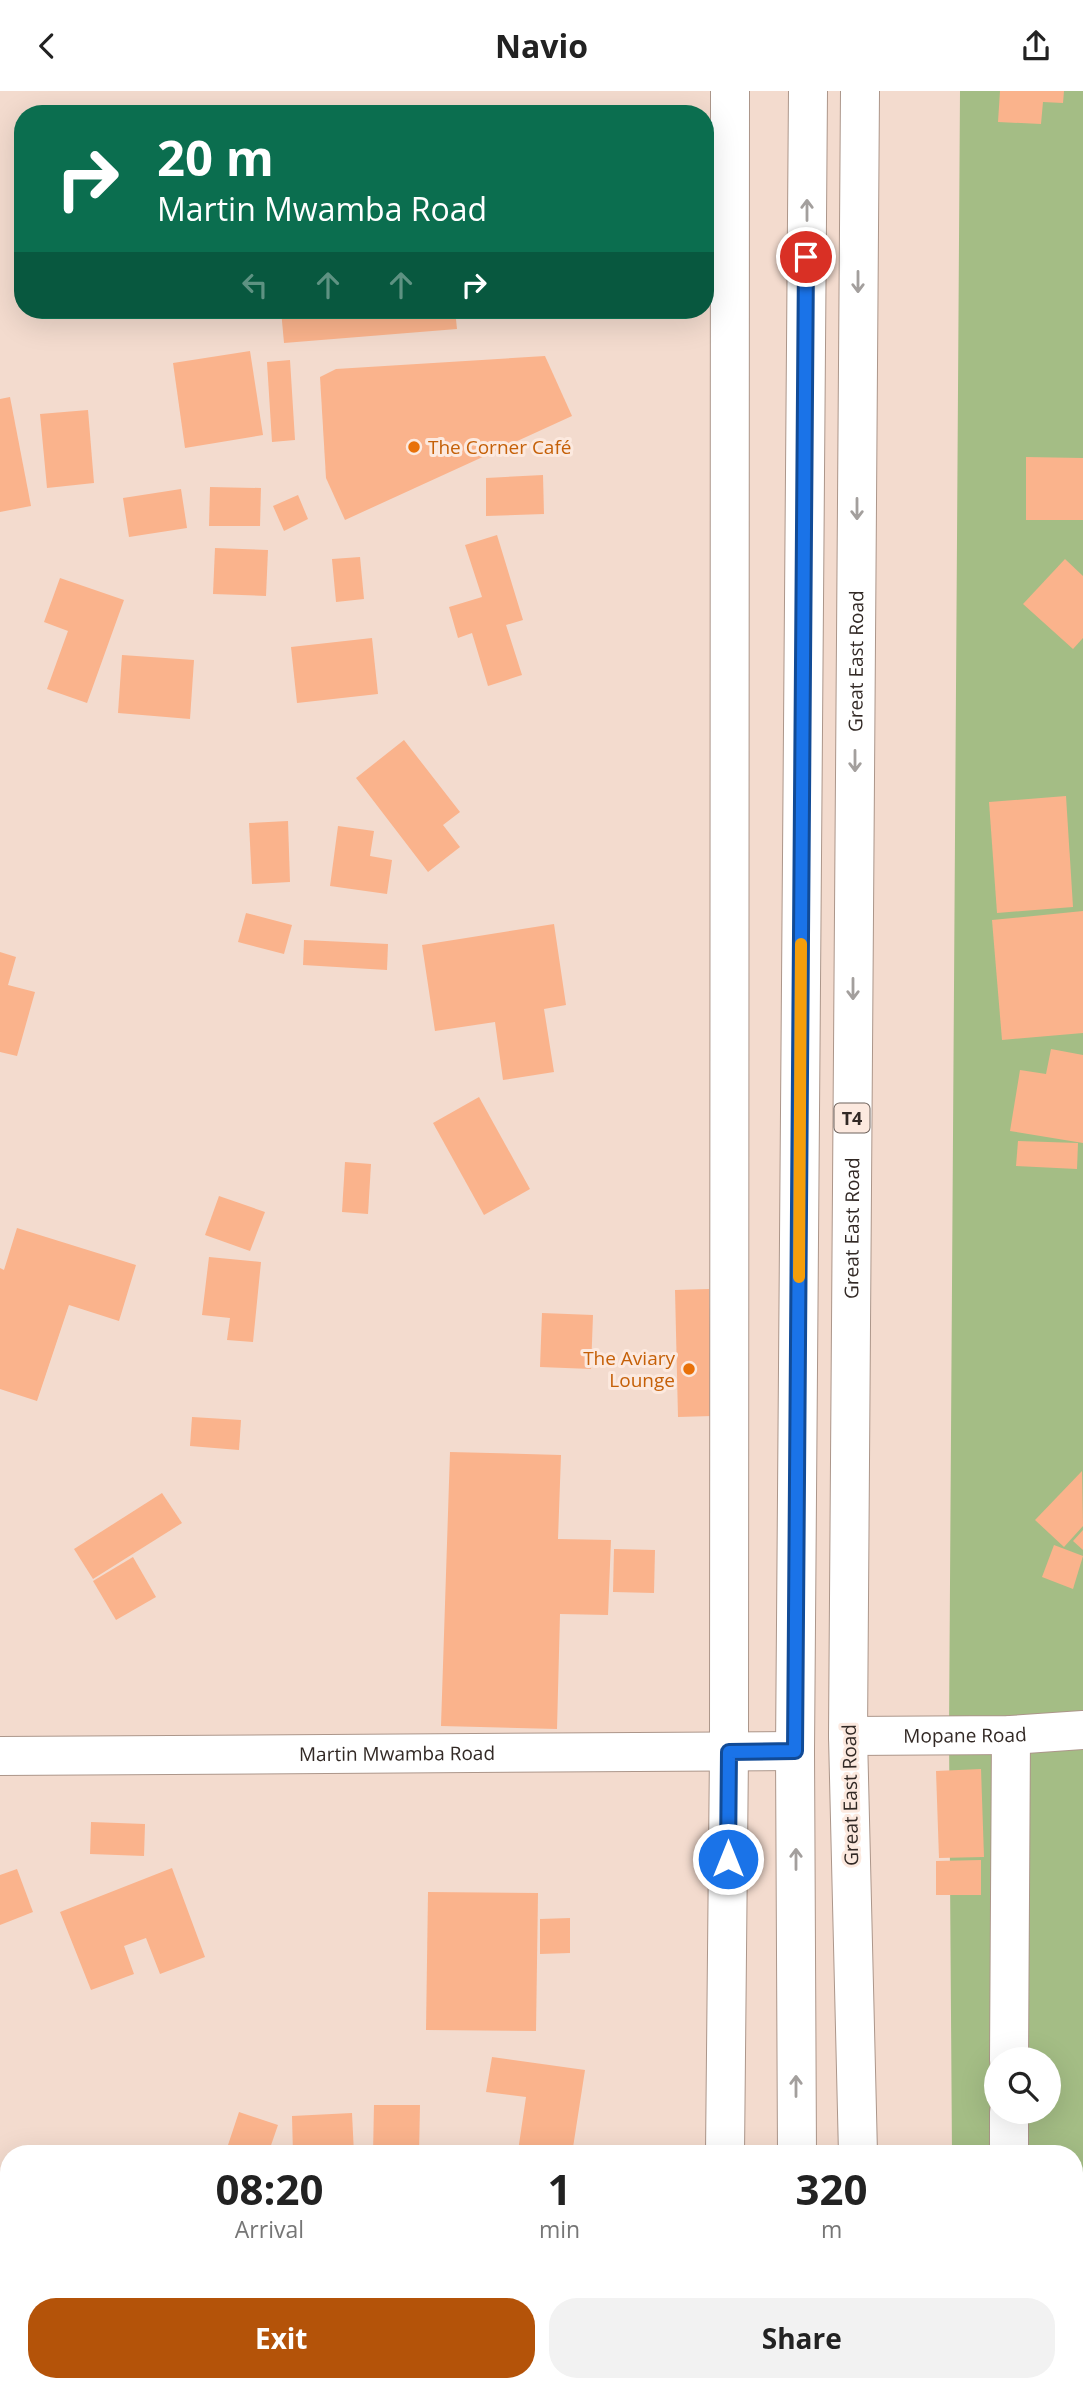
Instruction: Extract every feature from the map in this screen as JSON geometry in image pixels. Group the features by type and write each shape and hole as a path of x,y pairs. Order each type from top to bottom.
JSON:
{"main road":[{"path":"726,2145 729,1752 730,91"},
{"path":"797,2145 795,1751 808,91"},
{"name":"Great East Road","path":"858,2145 848,1736 860,91"},
{"name":"Mopane Road","path":"848,1736 1011,1735 1083,1730"},
{"path":"1009,2047 1011,1735"},
{"name":"Martin Mwamba Road","path":"0,1756 795,1751"},
{"path":"1009,2124 1009,2145"}],"green space":[{"path":"960,91 1083,91 1083,2145 952,2145 949,1733"}],"building":[{"path":"1000,91 1064,91 1063,103 1043,102 1041,124 998,122"},
{"path":"282,319 456,319 457,329 284,343"},
{"path":"250,351 263,435 185,448 173,363"},
{"name":"The Corner Café","path":"545,356 572,416 345,520 326,478 320,377 336,369"},
{"path":"290,360 295,440 272,442 267,362"},
{"path":"10,397 31,506 0,512 0,399"},
{"path":"88,410 94,483 47,488 40,414"},
{"path":"1026,457 1083,458 1083,520 1026,520"},
{"path":"543,475 544,514 486,516 486,478"},
{"path":"210,487 261,488 260,526 209,526"},
{"path":"181,489 187,528 129,537 123,498"},
{"path":"298,495 308,519 284,531 273,506"},
{"path":"497,535 523,620 506,625 522,675 488,686 472,633 458,638 449,607 482,597 465,545"},
{"path":"215,548 268,550 266,596 213,594"},
{"path":"360,557 364,599 336,602 332,559"},
{"path":"1065,559 1083,576 1083,638 1073,649 1023,604"},
{"path":"60,578 124,600 87,703 47,689 68,631 44,622"},
{"path":"372,638 378,694 297,703 291,647"},
{"path":"122,655 194,660 190,719 118,713"},
{"path":"404,740 460,812 443,825 460,847 428,872 356,778"},
{"path":"1066,796 1073,907 997,913 989,802"},
{"path":"288,821 290,882 252,884 249,823"},
{"path":"338,826 374,831 370,856 392,860 387,894 330,886"},
{"path":"1083,911 1083,1033 1002,1040 992,920"},
{"path":"246,913 292,925 284,954 238,942"},
{"path":"554,924 566,1005 544,1009 554,1072 503,1080 495,1022 435,1031 422,945"},
{"path":"304,940 388,944 387,970 303,965"},
{"path":"0,952 16,957 8,985 35,992 17,1056 0,1052"},
{"path":"1051,1049 1083,1055 1083,1143 1010,1131 1020,1070 1046,1074"},
{"path":"479,1097 530,1189 484,1215 433,1123"},
{"path":"1018,1141 1078,1143 1077,1169 1016,1166"},
{"path":"345,1162 371,1164 368,1214 342,1212"},
{"path":"219,1196 265,1212 250,1251 205,1235"},
{"path":"17,1228 136,1265 119,1321 69,1305 37,1401 0,1389 0,1268 4,1270"},
{"path":"209,1257 261,1262 253,1342 227,1340 230,1318 202,1315"},
{"path":"709,1289 712,1416 678,1417 675,1290"},
{"path":"542,1313 593,1315 591,1369 540,1367"},
{"path":"192,1417 241,1420 239,1450 190,1446"},
{"path":"450,1452 561,1455 558,1539 611,1540 608,1615 560,1614 557,1729 441,1726"},
{"path":"1082,1471 1083,1526 1064,1547 1035,1520"},
{"path":"162,1493 182,1523 93,1579 74,1549"},
{"path":"1083,1530 1083,1550 1073,1541"},
{"path":"1054,1545 1083,1556 1073,1589 1042,1577"},
{"path":"614,1549 655,1550 654,1593 613,1592"},
{"path":"133,1557 156,1597 116,1620 93,1581"},
{"path":"981,1769 984,1857 939,1858 936,1771"},
{"path":"91,1822 145,1824 144,1856 90,1854"},
{"path":"981,1860 981,1895 936,1895 936,1861"},
{"path":"172,1868 205,1957 160,1974 146,1938 124,1946 134,1974 91,1990 60,1912"},
{"path":"17,1869 33,1912 0,1925 0,1875"},
{"path":"428,1892 538,1893 536,2031 426,2030"},
{"path":"570,1918 570,1953 540,1954 540,1919"},
{"path":"492,2057 585,2070 573,2145 519,2145 526,2097 486,2092"},
{"path":"374,2105 420,2105 419,2145 373,2145"},
{"path":"239,2112 278,2125 271,2145 228,2145"},
{"path":"352,2113 354,2145 293,2145 292,2116"}],"slow traffic":[{"path":"799,1277 801,944"}],"place":[{"name":"The Corner Café","path":"414,447"},
{"name":"The Aviary Lounge","path":"689,1369"}],"route":[{"path":"728,1859 729,1752 795,1751 806,257"}]}
